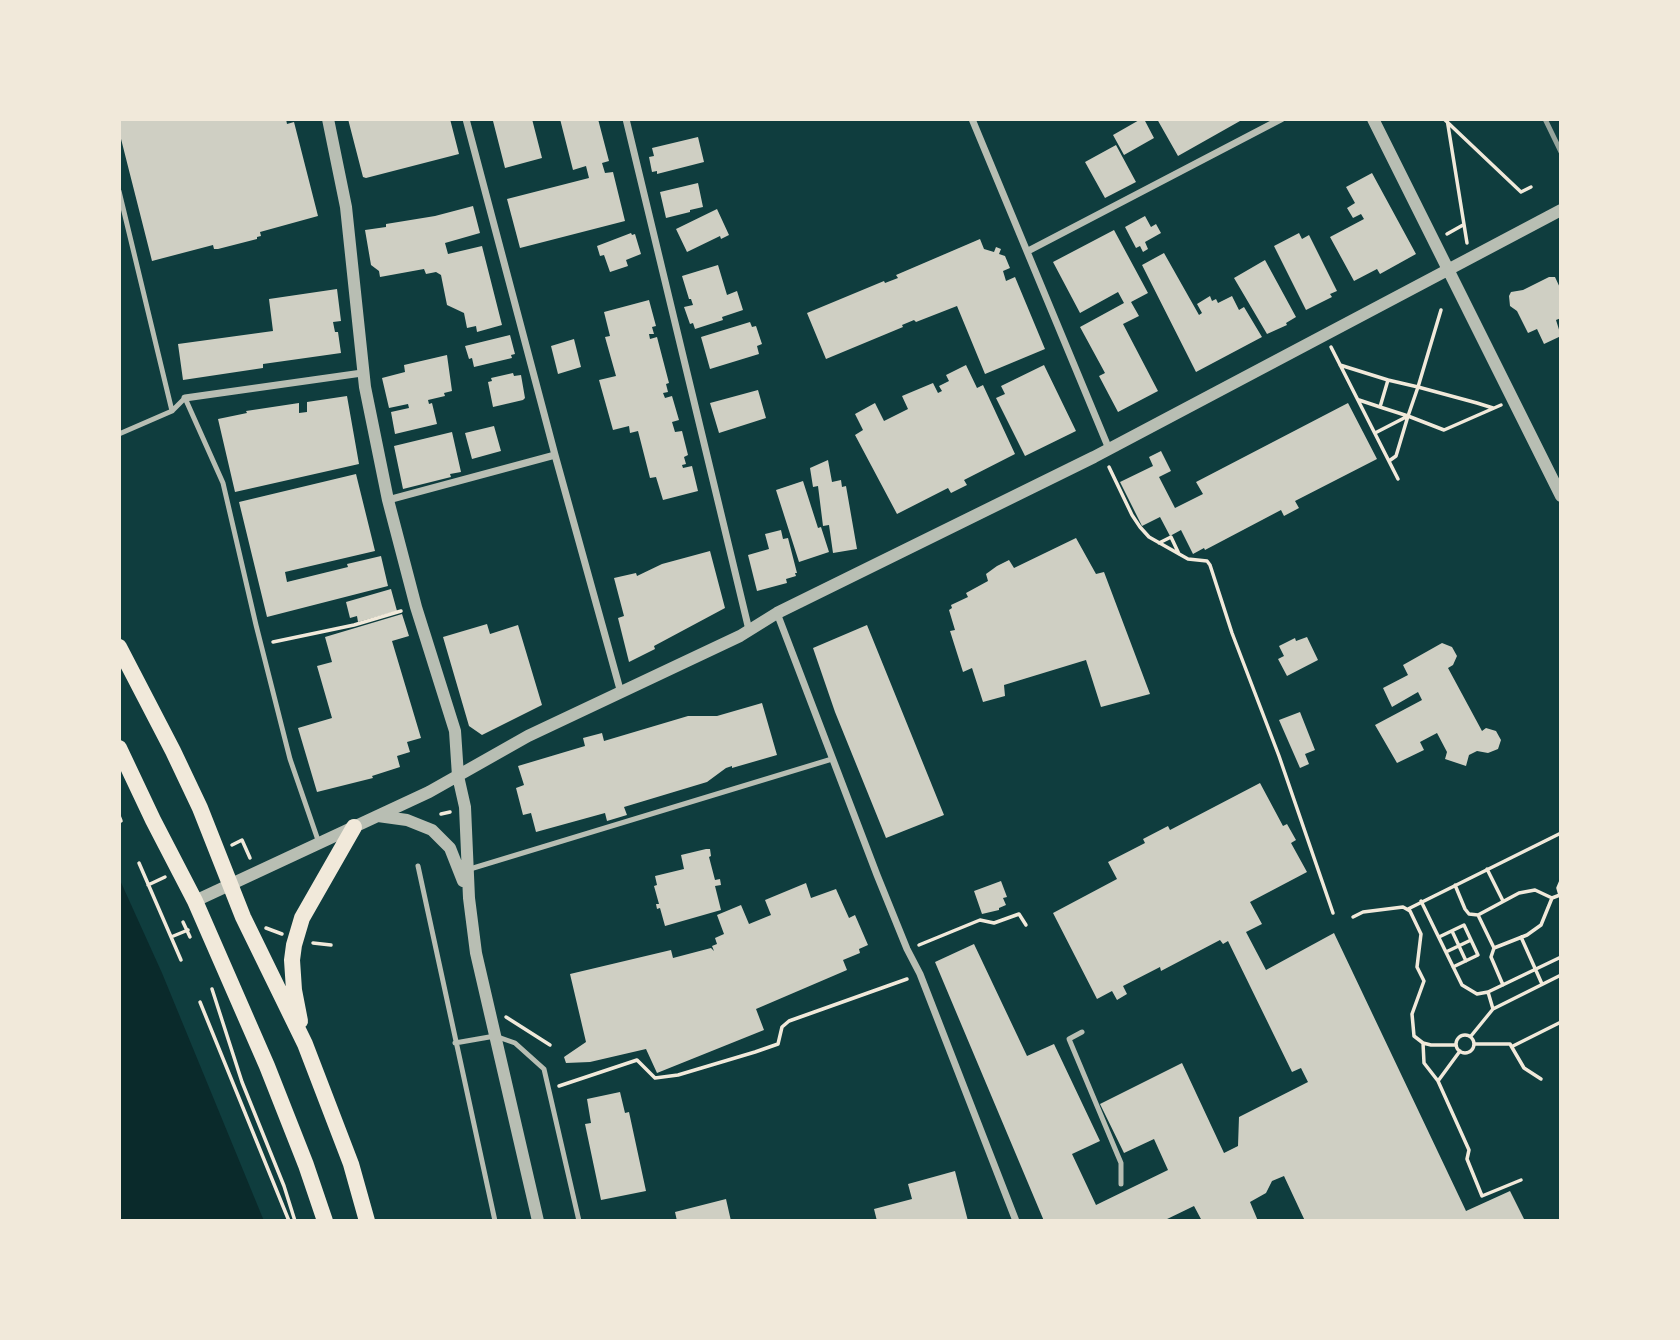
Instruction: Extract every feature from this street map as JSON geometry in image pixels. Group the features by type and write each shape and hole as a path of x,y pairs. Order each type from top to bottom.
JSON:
{"main road":[{"path":"119,648 179,762 200,808 229,885 305,1044 351,1164 367,1221"},
{"path":"119,748 195,901 272,1079 325,1221"},
{"path":"305,1044 294,990 292,960 296,938 302,918 354,827"}],"street":[{"path":"328,119 346,206 362,373 388,500 416,607 455,731 458,775 465,807 468,898 476,953 537,1221"},
{"path":"466,119 621,694"},
{"path":"626,119 749,629"},
{"path":"972,119 1028,251 1105,451"},
{"path":"1028,251 1280,119"},
{"path":"1373,119 1561,496"},
{"path":"195,901 378,816 528,736 621,694 777,613 1105,451 1561,210"},
{"path":"184,398 362,373"},
{"path":"388,500 555,455"},
{"path":"777,613 832,759 907,949 920,974 1016,1221"},
{"path":"378,816 407,820 432,830 450,848 468,898"}],"lane":[{"path":"119,191 172,411"},
{"path":"119,434 172,411 184,398 223,483 290,759 319,843"},
{"path":"467,870 832,759"},
{"path":"418,866 454,1043 495,1221"},
{"path":"1082,1032 1069,1039 1121,1163 1121,1184"},
{"path":"454,1043 495,1035 515,1044 544,1069 579,1221"}],"path":[{"path":"1446,120 1521,192 1531,187"},
{"path":"1446,120 1463,225"},
{"path":"1389,462 1396,456 1441,310"},
{"path":"1325,336 1398,479"},
{"path":"1340,365 1493,408 1444,430 1358,400"},
{"path":"1380,407 1388,380"},
{"path":"1375,433 1408,416"},
{"path":"1105,451 1139,527 1180,556 1207,561 1212,569 1232,633 1279,756 1333,913"},
{"path":"1158,543 1171,537 1180,556"},
{"path":"261,643 279,642 354,625 416,607"},
{"path":"1408,909 1561,833"},
{"path":"139,863 181,960"},
{"path":"159,866 169,888"},
{"path":"1487,870 1503,901"},
{"path":"148,885 164,878"},
{"path":"1455,885 1465,909 1469,914 1478,915 1519,893 1535,890 1552,898 1560,896 1558,888 1561,881"},
{"path":"1494,948 1541,925 1552,898"},
{"path":"1422,901 1462,985 1477,994 1488,992 1561,957"},
{"path":"1353,917 1363,912 1403,907 1408,909 1421,934 1417,967 1424,981 1412,1014 1414,1036 1423,1043 1457,1045"},
{"path":"907,949 980,920 994,923 1019,914 1026,925"},
{"path":"1478,915 1494,948 1491,957 1503,985"},
{"path":"261,919 265,928 296,938"},
{"path":"182,920 191,940"},
{"path":"1439,937 1464,925 1478,955 1453,967"},
{"path":"171,937 187,931"},
{"path":"1452,931 1466,961"},
{"path":"1521,937 1542,984"},
{"path":"1446,952 1471,940"},
{"path":"316,944 331,945"},
{"path":"557,1087 637,1060 656,1079 755,1052 778,1044 782,1027 789,1021 920,974"},
{"path":"1471,1037 1493,1009 1561,975"},
{"path":"212,987 242,1082 284,1186 295,1221"},
{"path":"1488,992 1493,1009"},
{"path":"200,1002 289,1221"},
{"path":"491,1018 505,1016 550,1045"},
{"path":"1475,1044 1513,1046 1561,1022"},
{"path":"1460,1051 1458,1039 1462,1036 1471,1037"},
{"path":"1471,1037 1475,1044"},
{"path":"1423,1043 1424,1063 1438,1081 1469,1150 1467,1159 1482,1196 1521,1180"},
{"path":"1460,1051 1469,1053 1475,1044"},
{"path":"1513,1046 1524,1068 1541,1079"},
{"path":"1438,1081 1460,1051"}],"water":[{"path":"119,878 162,973 264,1221 119,1221"}],"building":[{"path":"119,119 286,119 287,124 294,122 318,216 260,232 261,236 257,239 218,249 214,249 213,245 152,261 119,131"},
{"path":"348,119 450,119 459,154 366,178 363,177"},
{"path":"532,119 542,158 505,168 493,121"},
{"path":"560,119 598,119 609,161 602,163 605,173 613,172 625,221 520,248 507,199 589,178 586,166 573,170"},
{"path":"1144,119 1154,138 1124,155 1113,135"},
{"path":"1157,119 1239,119 1240,121 1178,156"},
{"path":"698,137 704,162 657,174 657,171 652,172 649,157 654,156 652,148"},
{"path":"1116,145 1136,182 1105,198 1085,162"},
{"path":"1372,173 1416,254 1380,274 1377,269 1354,281 1330,237 1364,219 1361,214 1353,218 1347,208 1355,203 1346,187"},
{"path":"698,183 703,207 666,218 660,192"},
{"path":"473,206 480,233 445,243 448,254 482,246 502,325 477,332 476,326 467,328 464,313 447,305 441,275 436,272 426,274 424,269 380,277 379,271 371,265 365,230"},
{"path":"717,209 729,235 721,239 720,236 687,252 676,229"},
{"path":"1145,216 1151,227 1156,224 1161,233 1145,242 1148,249 1143,252 1140,246 1136,248 1125,227"},
{"path":"1114,230 1148,293 1131,302 1139,316 1123,324 1158,391 1118,412 1099,376 1105,373 1080,327 1124,303 1118,292 1080,313 1053,262"},
{"path":"631,233 635,234 641,254 626,260 628,266 610,272 604,255 600,256 597,246"},
{"path":"1299,233 1302,239 1309,235 1337,291 1330,294 1332,297 1306,310 1274,246"},
{"path":"980,239 984,249 994,252 996,247 1001,249 999,254 1005,256 1010,268 1003,271 1006,281 1015,277 1045,349 985,374 957,306 916,322 914,320 826,359 807,313 884,281 885,283 898,278 896,275"},
{"path":"1164,253 1199,315 1202,313 1197,304 1210,296 1212,301 1216,299 1218,303 1232,296 1239,310 1244,307 1262,337 1196,372 1142,265"},
{"path":"1265,260 1296,317 1286,323 1287,325 1267,334 1234,278"},
{"path":"718,265 727,295 737,291 743,310 695,329 693,323 690,324 684,307 693,305 682,276"},
{"path":"1549,277 1555,277 1561,290 1561,318 1556,320 1561,336 1544,344 1537,329 1528,333 1517,311 1510,306 1509,296 1511,292 1523,290"},
{"path":"337,289 341,321 333,322 335,332 338,332 341,353 263,364 263,368 183,380 178,344 273,331 269,299"},
{"path":"649,300 656,326 652,327 654,334 649,334 650,339 657,337 669,383 666,384 668,392 663,393 665,398 672,396 679,420 672,422 675,432 682,431 688,455 684,457 686,464 682,465 683,468 692,466 698,491 663,500 656,477 650,478 638,431 630,433 629,426 613,430 599,380 616,376 605,337 610,336 604,312"},
{"path":"750,322 752,327 756,326 762,344 757,346 759,354 710,369 701,337"},
{"path":"510,335 515,354 511,355 512,358 474,367 465,346"},
{"path":"574,339 581,367 558,374 551,346"},
{"path":"447,355 452,391 444,393 445,396 428,400 429,404 432,403 437,424 395,434 391,412 409,408 408,404 389,408 382,378 405,372 404,365"},
{"path":"966,365 977,388 983,385 1015,454 964,480 967,485 951,493 948,488 897,514 855,435 863,430 855,414 875,403 884,421 908,409 902,396 933,383 938,393 942,391 939,386 949,381 946,375"},
{"path":"1044,365 1076,431 1025,456 996,398 1005,394 1001,386"},
{"path":"513,373 514,376 521,375 525,398 493,407 488,382 492,381 491,378"},
{"path":"758,390 766,418 719,433 710,403"},
{"path":"347,396 359,464 235,492 218,419 247,413 246,411 299,403 299,413 307,412 307,402"},
{"path":"1348,403 1377,459 1295,501 1299,508 1284,516 1281,510 1205,550 1204,548 1193,554 1181,530 1170,536 1160,517 1142,526 1120,482 1153,466 1149,457 1161,451 1171,471 1159,477 1175,508 1203,494 1196,482"},
{"path":"494,426 501,451 472,459 465,433"},
{"path":"452,432 461,472 403,489 394,446"},
{"path":"828,460 832,482 841,480 842,487 846,486 857,549 833,553 829,525 823,526 818,486 813,487 810,468"},
{"path":"356,474 375,551 285,572 287,582 381,556 388,586 267,617 239,502"},
{"path":"803,481 829,552 799,562 776,490"},
{"path":"781,530 783,539 788,538 796,576 786,579 787,583 757,591 748,555 769,549 765,534"},
{"path":"1076,538 1096,574 1104,572 1150,694 1101,707 1086,660 1004,685 1005,696 983,702 972,668 963,672 950,631 955,630 949,610 951,605 968,597 966,593 988,581 986,574 997,566 1009,560 1014,568"},
{"path":"710,551 725,608 629,662 618,618 624,616 614,578 636,573 637,576 662,564"},
{"path":"391,589 397,611 358,622 357,616 350,618 346,602"},
{"path":"402,614 409,636 392,641 421,738 407,742 410,752 397,756 400,767 372,776 373,778 317,792 298,728 332,718 317,666 332,662 325,637"},
{"path":"487,624 490,634 518,625 542,705 482,735 469,726 443,637"},
{"path":"867,625 944,815 886,838 835,712 813,648"},
{"path":"1307,637 1318,660 1287,676 1278,659 1284,656 1279,646 1295,638 1296,641"},
{"path":"1442,643 1452,647 1457,656 1453,665 1448,668 1482,731 1486,728 1496,731 1501,740 1498,749 1488,753 1477,751 1469,755 1466,766 1445,759 1447,752 1437,733 1420,742 1424,750 1397,763 1375,725 1422,700 1418,692 1392,707 1383,688 1408,675 1403,665"},
{"path":"762,703 777,755 726,768 707,782 624,807 627,815 607,821 605,813 536,832 531,813 523,815 516,788 524,785 518,766 585,746 583,738 602,733 604,741 688,716 717,716"},
{"path":"1300,712 1315,750 1305,754 1309,764 1300,768 1279,720"},
{"path":"1260,783 1283,826 1287,824 1296,840 1291,843 1307,872 1250,902 1262,924 1246,932 1266,970 1334,933 1466,1211 1510,1191 1525,1221 1305,1221 1284,1176 1272,1181 1266,1193 1250,1202 1258,1221 1202,1221 1194,1206 1163,1221 1044,1221 935,962 974,944 1027,1056 1054,1044 1100,1141 1072,1154 1096,1205 1168,1170 1154,1139 1124,1153 1100,1104 1182,1063 1224,1153 1238,1146 1239,1117 1308,1082 1301,1068 1292,1072 1228,941 1223,944 1220,940 1161,971 1160,967 1123,986 1127,994 1117,1000 1112,991 1097,999 1053,913 1117,879 1108,862 1145,843 1143,839 1168,826 1170,830"},
{"path":"710,849 709,857 715,880 720,879 721,885 715,886 721,910 665,926 660,908 657,909 656,904 659,904 654,886 657,885 655,876 684,869 681,855"},
{"path":"1001,881 1007,897 1003,898 1006,905 999,910 982,914 974,891"},
{"path":"806,883 811,898 836,889 849,918 855,915 868,945 859,949 860,953 843,960 847,970 756,1009 764,1030 657,1073 646,1049 590,1062 566,1063 564,1057 586,1042 570,974 671,950 673,958 711,948 714,951 712,946 717,944 715,938 724,934 717,915 741,905 749,924 771,915 765,900"},
{"path":"620,1092 625,1113 629,1112 646,1191 601,1200 585,1124 591,1123 587,1099"},
{"path":"955,1171 968,1221 877,1221 874,1209 912,1199 908,1184"},
{"path":"726,1199 731,1221 677,1221 675,1212"}],"railway":[{"path":"1545,119 1561,152"}]}
